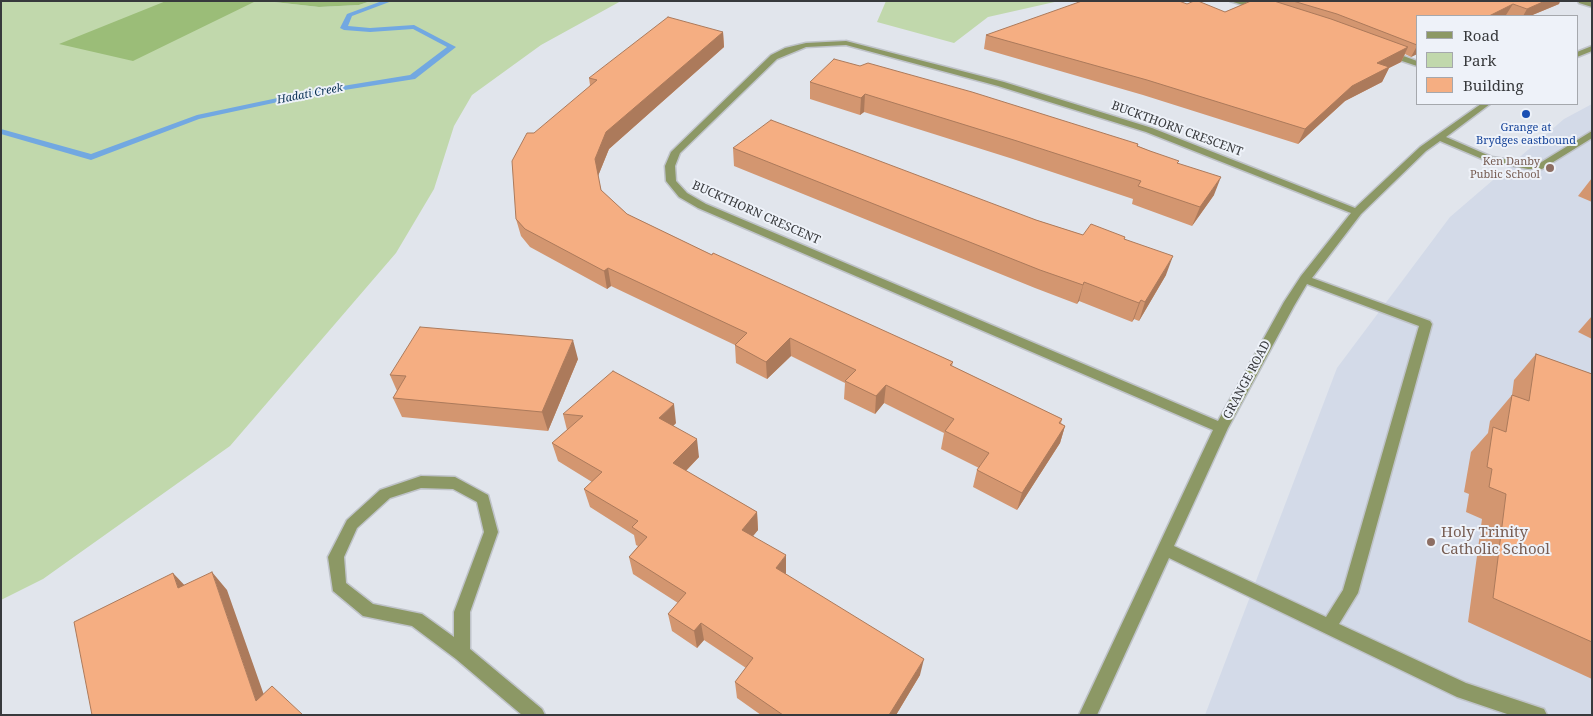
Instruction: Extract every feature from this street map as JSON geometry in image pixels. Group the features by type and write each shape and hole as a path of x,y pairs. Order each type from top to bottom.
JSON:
{"street":[{"path":"1234,1 1264,10"},
{"path":"1582,1 1592,5"},
{"name":"BUCKTHORN CRESCENT","path":"1221,428 702,206 683,195 671,181 670,166 676,152 774,57 788,50 806,45 846,43 1001,84 1149,130 1358,212"},
{"path":"1578,55 1592,48"},
{"path":"1381,50 1416,64"},
{"name":"GRANGE ROAD","path":"1088,715 1167,550 1221,428 1271,333 1305,279 1358,212 1438,138 1485,105"},
{"path":"1438,138 1490,159 1510,164 1542,166 1592,134"},
{"path":"1305,279 1426,324 1350,593 1328,628"},
{"path":"462,653 462,612 491,532 482,499 455,483 421,482 385,494 352,524 336,557 339,586 369,612 416,619 462,653 536,715"},
{"path":"1167,550 1463,691 1538,715"}],"shaded area":[{"name":"Holy Trinity Catholic School","path":"1592,104 1592,715 1205,715 1337,368 1450,217 1564,119"}],"green space":[{"path":"1,1 265,1 319,7 359,5 371,1 621,1 541,45 472,95 454,126 434,189 396,253 230,446 43,579 1,600"},
{"path":"166,1 256,1 133,61 59,44"},
{"path":"265,1 371,1 359,5 319,7"},
{"path":"886,1 1059,1 988,17 954,43 877,22"}],"building":[{"path":"1082,1 1179,1 1187,4 1198,1 1225,12 1251,1 1274,1 1408,47 1377,63 1389,67 1352,86 1305,129 1147,80 986,35"},
{"path":"1293,1 1545,1 1527,9 1513,4 1491,15 1416,15 1416,45 1337,14"},
{"path":"668,17 723,32 606,132 595,159 601,190 627,214 712,255 713,253 953,362 950,365 1062,419 1059,423 1065,426 1022,493 977,470 989,453 945,431 954,419 886,385 876,396 845,381 856,370 790,338 766,362 735,345 747,333 608,268 604,271 525,229 516,219 512,161 527,133 534,133 597,80 589,78"},
{"path":"834,59 860,66 868,63 972,92 1138,144 1137,146 1179,161 1177,163 1221,177 1200,207 1138,186 1141,181 1017,141 865,94 861,98 810,82"},
{"path":"771,120 1036,220 1083,235 1091,224 1125,237 1124,239 1173,256 1145,302 1141,300 1139,303 1084,282 1083,285 1040,270 733,148"},
{"path":"420,327 573,340 542,412 393,398 406,376 390,375"},
{"path":"1536,354 1592,374 1592,642 1493,598 1506,494 1489,487 1492,469 1487,467 1493,427 1506,432 1512,395 1529,401"},
{"path":"613,371 674,404 659,418 697,439 673,463 757,512 742,530 786,555 776,568 924,659 889,715 783,715 735,682 753,658 701,623 694,631 668,614 686,593 629,557 647,537 632,527 638,521 584,489 602,472 552,443 583,416 563,414"},
{"path":"212,572 256,701 272,686 303,715 92,715 74,622 173,573 178,588"}],"waterway":[{"name":"Hadati Creek","path":"1,131 91,157 197,117 306,94 412,77 452,47 414,27 370,30 344,28 349,15 389,1"}],"place":[{"name":"Grange at Brydges eastbound","path":"1526,114"},
{"name":"Ken Danby Public School","path":"1550,168"},
{"name":"Holy Trinity Catholic School","path":"1431,542"}]}
